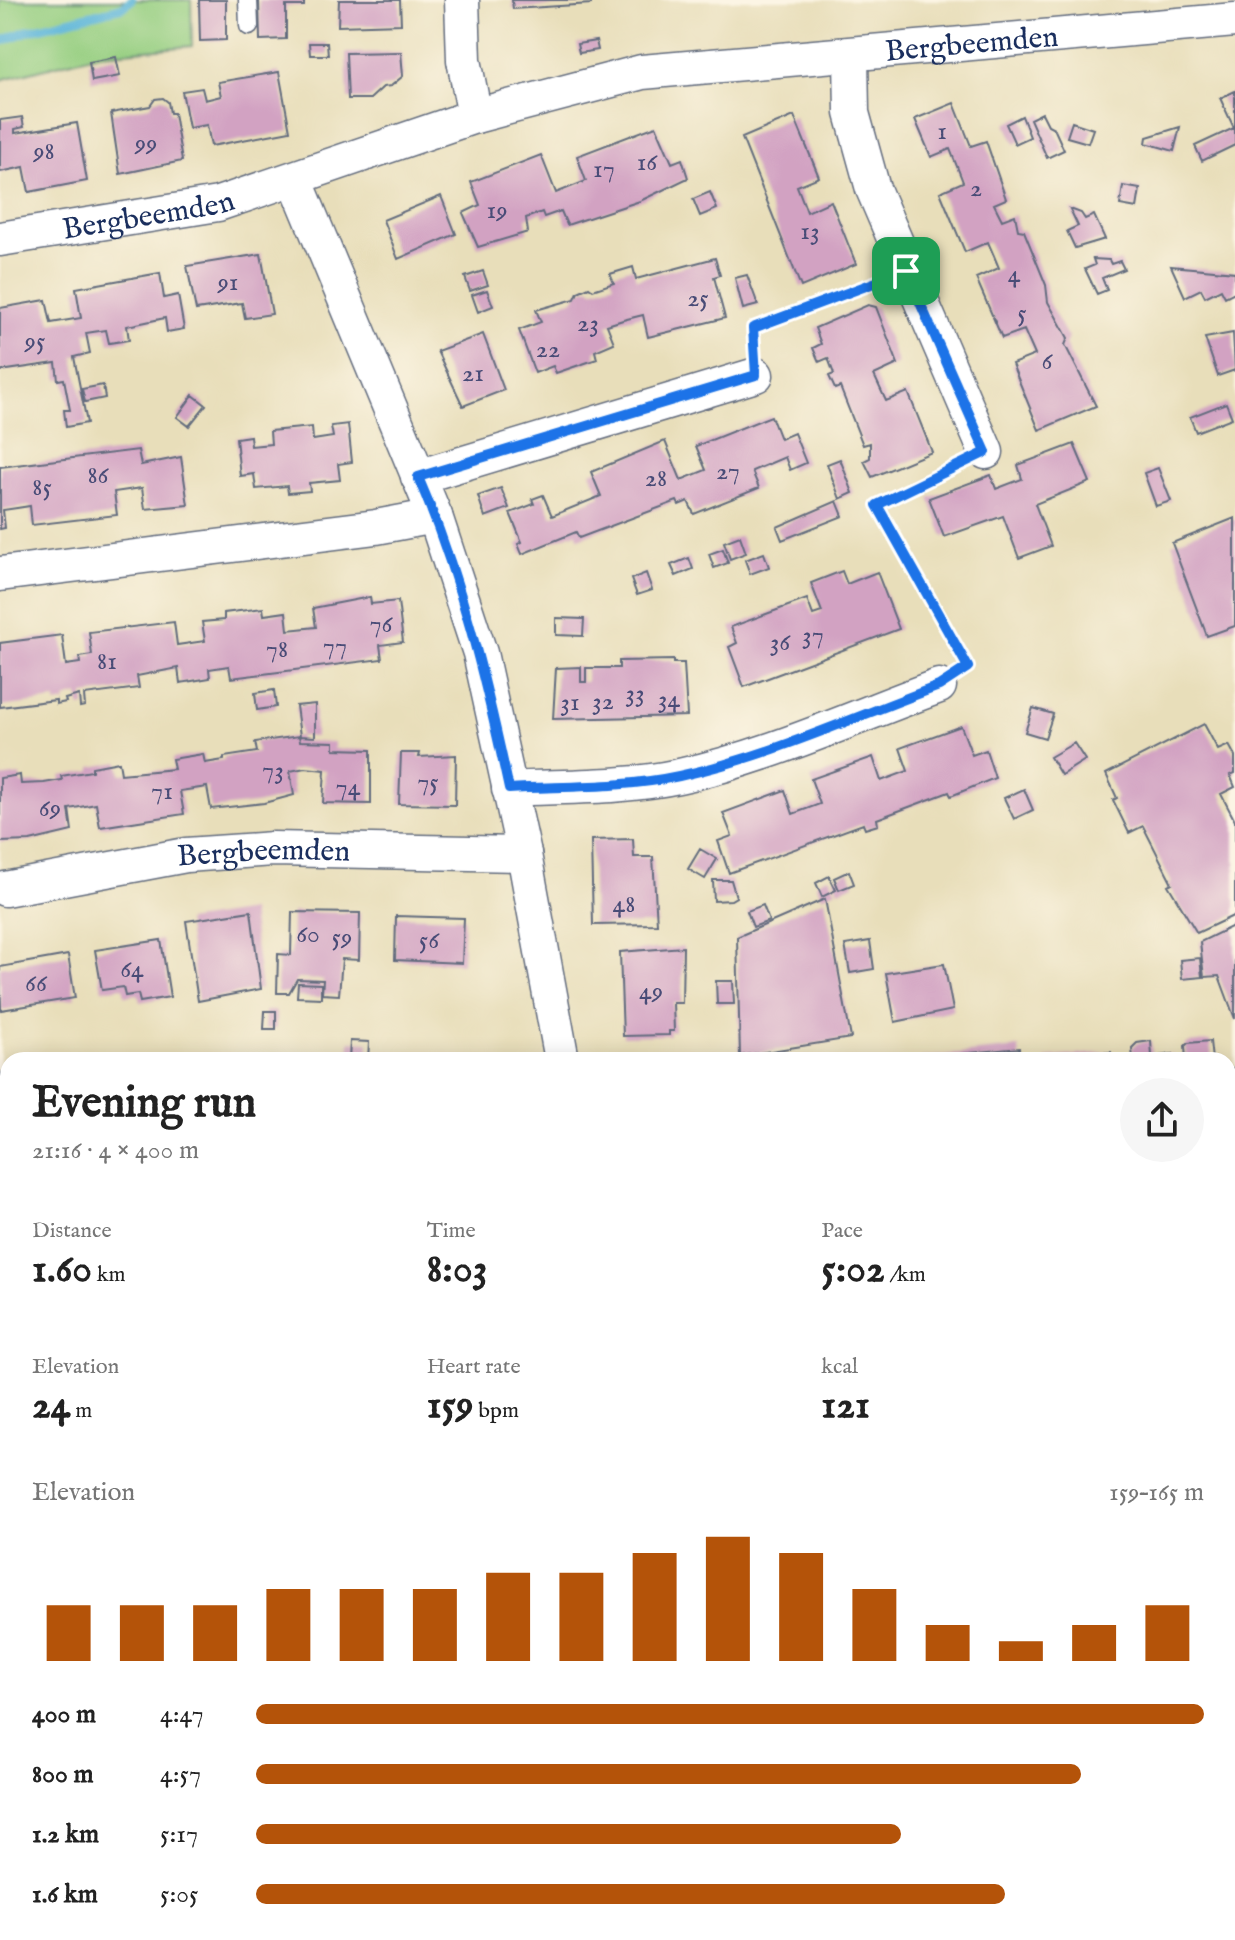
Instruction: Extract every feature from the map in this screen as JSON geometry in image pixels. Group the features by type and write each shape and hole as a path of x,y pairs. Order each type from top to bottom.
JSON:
{"street":[{"path":"462,0 464,60 475,116"},
{"name":"Bergbeemden","path":"0,239 218,204 475,116 642,72 1235,20"},
{"name":"Bergbeemden","path":"851,56 852,113 873,189 986,452"},
{"path":"295,179 435,516 480,653 524,854 561,1052"},
{"path":"418,477 756,375"},
{"path":"0,574 376,527 435,516"},
{"path":"509,789 615,785 677,777 718,766 939,686"},
{"name":"Bergbeemden","path":"5,889 186,855 273,849 524,854"}],"lane":[{"path":"248,0 249,26"}],"path":[{"path":"756,375 753,328 906,271"},
{"path":"939,686 968,667 877,505 986,452"}],"green space":[{"path":"0,0 191,0 192,46 99,54 0,80"}],"building":[{"path":"199,0 226,0 226,40 200,41"},
{"path":"259,0 304,0 304,6 286,6 286,39 260,40"},
{"path":"339,0 400,0 401,24 338,26"},
{"path":"512,0 591,0 591,4 513,9"},
{"path":"596,41 598,50 579,53 577,44"},
{"path":"309,43 327,43 328,55 310,55"},
{"path":"401,52 403,76 391,86 383,87 370,99 348,99 346,53"},
{"path":"116,57 120,76 92,81 89,62"},
{"path":"279,72 290,131 211,146 207,125 189,128 182,91 202,88 205,100 221,96 218,82"},
{"path":"1235,91 1235,145 1202,161 1195,146 1234,128 1220,98"},
{"path":"163,98 168,102 170,113 174,113 182,161 120,174 111,113 150,106 155,99"},
{"path":"954,103 971,146 986,141 1006,199 994,204 1002,220 1015,215 1018,230 1024,231 1046,285 1048,302 1068,338 1065,345 1096,406 1039,430 1012,364 1035,355 1024,330 1002,338 976,278 999,268 988,242 965,252 940,192 963,182 950,149 931,157 915,119"},
{"path":"1042,113 1048,125 1054,128 1064,150 1047,158 1030,119"},
{"path":"794,116 819,177 797,186 807,212 831,201 856,264 801,287 742,138"},
{"path":"1022,116 1030,137 1015,144 1006,124"},
{"path":"22,117 24,127 15,129 15,133 77,123 87,181 29,192 24,167 0,172 0,120"},
{"path":"1072,122 1093,129 1088,143 1067,137"},
{"path":"656,126 672,163 682,159 688,178 640,201 567,225 561,211 544,217 542,212 526,218 528,232 478,247 463,213 480,205 471,182 541,155 556,193 586,181 577,156"},
{"path":"1180,127 1174,151 1146,143 1147,137"},
{"path":"1123,186 1140,189 1137,208 1120,205"},
{"path":"710,192 717,209 700,216 693,199"},
{"path":"441,196 456,234 398,259 383,220"},
{"path":"1070,209 1081,213 1085,219 1094,215 1105,239 1075,248 1067,231 1078,226"},
{"path":"261,254 272,314 245,318 242,303 196,310 187,266"},
{"path":"715,258 720,275 714,277 725,318 648,337 643,315 623,320 607,325 614,343 595,351 597,359 556,373 553,366 535,373 519,330 541,322 536,310 575,299 578,292 589,287 593,290 614,283 610,274 633,267 636,279"},
{"path":"1093,259 1109,260 1111,264 1120,261 1124,269 1102,278 1107,290 1097,294 1085,269 1095,265"},
{"path":"1171,266 1235,272 1235,292 1225,297 1221,289 1205,297 1201,289 1185,297"},
{"path":"483,271 488,285 470,291 465,277"},
{"path":"160,273 164,298 178,295 184,329 167,332 165,318 127,326 129,340 109,343 106,330 86,333 90,353 74,357 87,423 66,427 64,410 70,410 64,379 58,380 56,363 0,371 0,308 46,300 51,323 81,318 76,288"},
{"path":"747,275 758,305 743,309 735,278"},
{"path":"487,290 493,306 478,312 472,295"},
{"path":"868,305 876,307 898,364 874,375 886,401 908,392 932,452 872,477 864,461 870,458 870,443 863,445 840,387 835,389 829,376 834,374 828,358 819,362 813,348 821,344 815,328"},
{"path":"1233,333 1235,370 1218,376 1205,338"},
{"path":"483,334 504,390 463,406 437,351"},
{"path":"103,385 105,398 85,402 82,389"},
{"path":"193,395 206,405 189,426 177,417"},
{"path":"1226,403 1232,418 1196,432 1190,417"},
{"path":"771,416 780,439 794,433 806,463 790,470 785,457 752,471 759,488 694,514 688,501 679,505 677,501 579,538 576,532 522,554 518,544 522,542 510,513 534,504 532,499 543,495 552,516 601,496 591,472 665,441 681,480 706,470 696,446"},
{"path":"348,424 352,462 338,464 340,480 309,483 310,491 288,493 287,486 256,489 254,474 240,476 236,438 250,436 251,446 271,444 270,431 312,427 313,440 333,437 331,426"},
{"path":"1074,444 1090,482 1035,504 1051,546 1019,558 1003,516 944,537 929,498 991,475 996,489 1022,479 1018,465"},
{"path":"138,450 141,465 181,457 188,505 145,509 142,488 114,492 117,515 32,525 30,506 3,510 5,528 0,529 0,467"},
{"path":"840,459 853,493 840,499 827,464"},
{"path":"1158,468 1171,501 1156,506 1144,473"},
{"path":"501,488 509,508 485,517 478,496"},
{"path":"837,501 843,516 782,540 777,527"},
{"path":"1235,518 1235,626 1207,636 1172,543"},
{"path":"740,536 746,553 730,559 724,542"},
{"path":"723,549 728,563 714,568 709,554"},
{"path":"764,553 769,567 750,574 745,560"},
{"path":"689,558 693,569 676,576 671,565"},
{"path":"842,571 847,584 877,572 899,629 744,687 729,647 737,643 731,627 807,599 813,615 822,612 811,583"},
{"path":"646,573 652,590 637,595 631,579"},
{"path":"370,597 371,604 398,601 403,642 380,645 382,659 231,678 229,666 209,669 210,678 180,683 178,668 137,676 139,688 84,695 85,706 80,707 79,695 56,704 56,700 0,707 0,643 62,635 66,665 80,663 79,657 92,655 89,632 174,622 177,645 205,641 202,622 224,620 224,613 263,608 264,615 286,612 288,630 316,627 313,608"},
{"path":"556,618 584,619 583,636 556,635"},
{"path":"673,660 673,663 684,663 687,716 553,719 556,668 581,667 581,682 586,682 586,668 619,668 619,661"},
{"path":"274,690 276,707 257,710 255,693"},
{"path":"315,704 315,737 300,736 296,706"},
{"path":"1033,708 1053,714 1045,738 1025,732"},
{"path":"1204,724 1218,750 1229,745 1235,756 1235,773 1230,775 1235,787 1221,794 1235,821 1235,915 1197,933 1168,885 1172,883 1143,826 1129,833 1113,800 1117,798 1106,774"},
{"path":"961,726 972,755 986,750 995,778 951,796 949,792 877,819 878,825 865,829 863,824 729,873 718,841 732,836 723,813 785,790 793,814 820,804 811,779 873,757 881,781 908,771 900,748"},
{"path":"299,736 300,741 334,742 334,749 371,750 371,804 323,803 325,770 305,768 290,771 294,795 264,803 211,809 207,787 180,791 184,814 100,827 96,804 69,809 72,831 30,841 0,842 0,778 20,775 21,784 44,783 62,780 61,776 92,771 92,767 119,762 121,774 174,769 172,759 203,754 205,763 224,760 224,757 257,752 255,742"},
{"path":"1074,743 1085,760 1061,775 1050,757"},
{"path":"401,753 420,753 419,757 456,755 455,805 399,804"},
{"path":"1024,789 1033,810 1014,819 1004,798"},
{"path":"633,839 634,857 653,857 657,924 593,925 591,840"},
{"path":"700,849 717,859 705,879 688,869"},
{"path":"849,871 854,884 839,890 834,878"},
{"path":"829,876 836,890 822,897 816,883"},
{"path":"713,880 731,880 736,897 714,901"},
{"path":"825,899 851,1038 765,1052 740,1052 737,937"},
{"path":"763,905 769,921 753,927 747,911"},
{"path":"251,911 261,989 198,1001 186,921"},
{"path":"292,912 360,913 359,960 342,959 339,995 322,994 323,980 297,979 289,993 277,993 278,954 291,955"},
{"path":"396,916 464,918 462,963 395,960"},
{"path":"1235,925 1235,1019 1219,976 1204,977 1200,942"},
{"path":"161,940 170,997 140,1002 138,994 125,996 123,987 102,990 95,950"},
{"path":"870,941 874,969 850,973 845,945"},
{"path":"683,947 682,1003 673,1003 674,1031 669,1031 669,1035 623,1036 620,952"},
{"path":"68,955 75,998 1,1010 0,967"},
{"path":"1200,958 1202,977 1182,979 1180,960"},
{"path":"944,964 953,1010 895,1022 886,973"},
{"path":"716,981 733,981 734,1004 717,1004"},
{"path":"298,983 321,984 321,998 297,997"},
{"path":"265,1011 276,1011 276,1029 264,1029"},
{"path":"350,1041 369,1042 368,1052 349,1052"},
{"path":"1151,1041 1152,1052 1132,1052 1137,1043"},
{"path":"1210,1041 1211,1052 1185,1052 1188,1043"},
{"path":"1019,1048 1019,1052 979,1052"}],"waterway":[{"path":"0,42 27,31 123,7 131,0"}],"route":[{"path":"906,271 986,452 877,505 968,667 939,686 718,766 677,777 615,785 509,789 480,653 435,516 418,477 756,375 753,328 906,271"}]}
